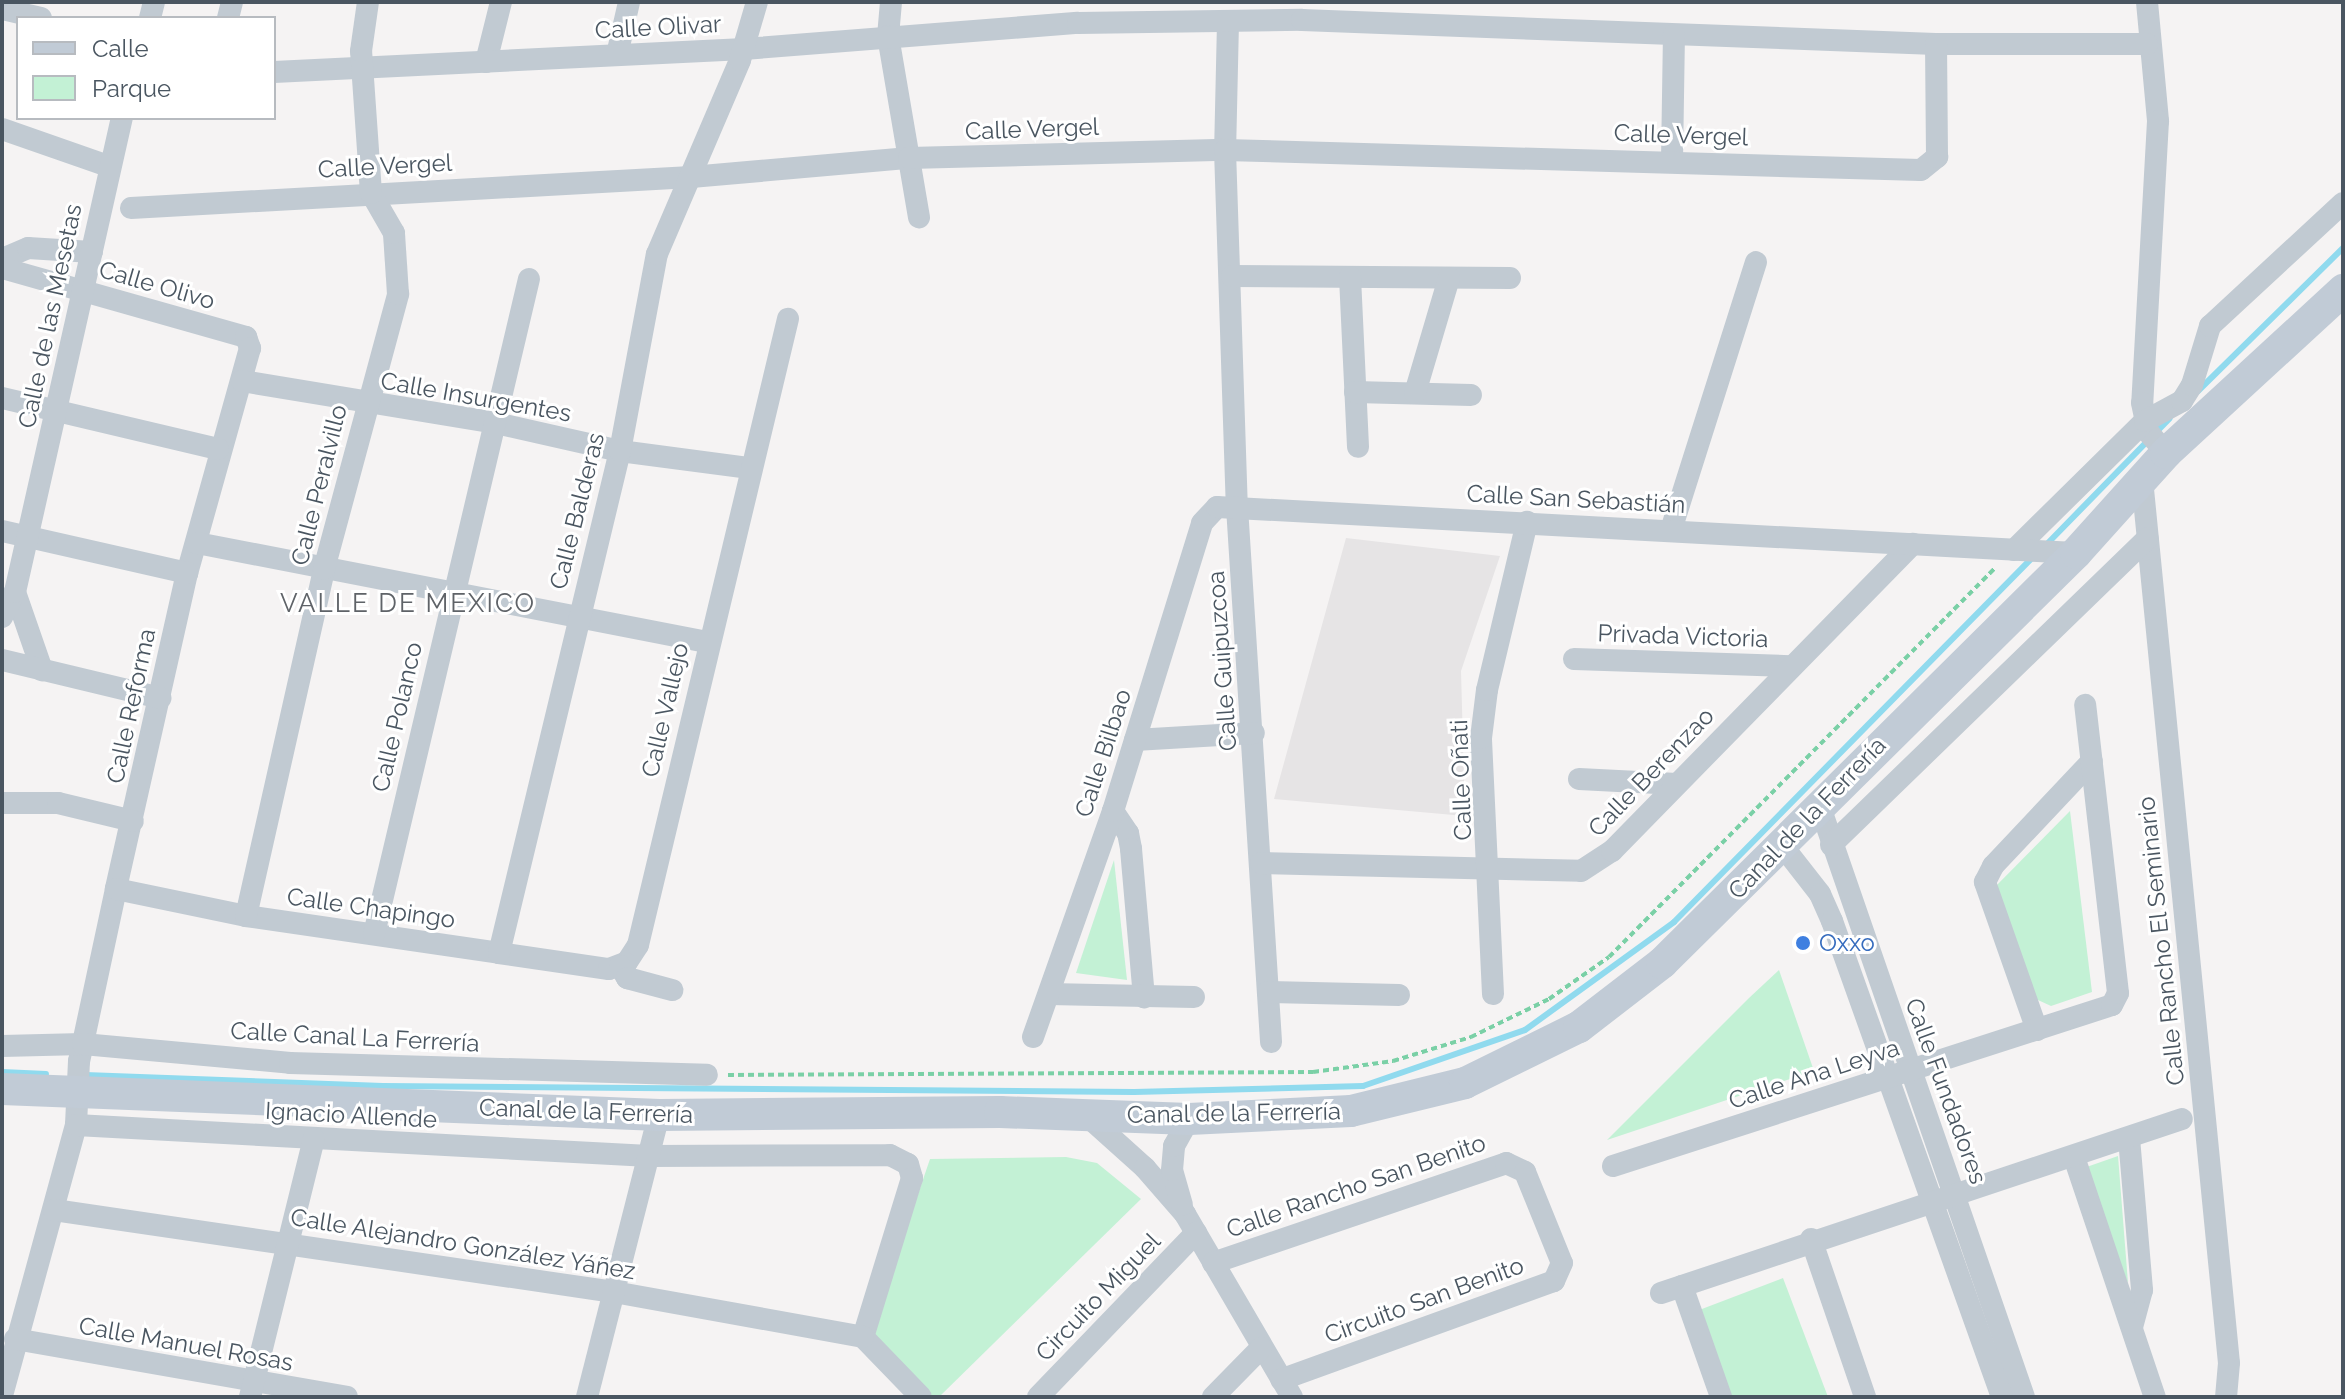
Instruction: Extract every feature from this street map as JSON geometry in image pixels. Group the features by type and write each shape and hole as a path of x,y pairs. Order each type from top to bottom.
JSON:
{"street":[{"name":"Calle Peralvillo","path":"246,916 324,569 366,404 389,337 399,283 394,233 371,193 363,68 368,2"},
{"path":"486,62 501,2"},
{"path":"617,55 629,2"},
{"name":"Calle Balderas","path":"499,953 620,451 657,254 744,49 757,2"},
{"path":"891,2 888,36 919,217"},
{"path":"2147,2 2147,44 2158,121 2142,382 2155,438"},
{"path":"2,9 32,16"},
{"name":"Calle Olivar","path":"276,72 744,49 888,36 1078,12 1228,22 1936,44 2147,44"},
{"name":"Calle Guipuzcoa","path":"1228,22 1225,150 1232,276 1237,507 1254,733 1271,1042"},
{"path":"1672,160 1674,35"},
{"name":"Calle Vergel","path":"131,208 691,177 909,158 1225,150 1672,160 1921,170 1934,164 1936,44"},
{"name":"Calle de las Mesetas","path":"2,617 15,592 58,411 108,166 121,120"},
{"path":"2,129 108,166"},
{"path":"2014,550 2155,438 2192,385 2210,326 2343,203"},
{"path":"2,259 28,248 92,252"},
{"path":"1671,530 1756,262"},
{"name":"Calle Olivo","path":"2,268 250,342"},
{"path":"1232,276 1510,278"},
{"path":"1350,277 1358,447"},
{"path":"1415,393 1449,278"},
{"name":"Calle Polanco","path":"374,934 451,594 496,423 529,279"},
{"name":"Canal de la Ferrería","path":"2,1089 79,1071 659,1115 1085,1114 1189,1119 1351,1111 1451,1087 1507,1065 1579,1027 1635,987 2076,553 2142,479 2155,438 2343,290"},
{"name":"Calle Vallejo","path":"623,964 638,945 707,642 788,319"},
{"name":"Calle Reforma","path":"2,1395 76,1125 79,1071 116,889 187,573 197,543 218,449 242,381 250,342"},
{"name":"Calle Insurgentes","path":"242,381 366,404 496,423 620,451 750,468"},
{"path":"1355,392 1471,395"},
{"path":"2,398 218,449"},
{"name":"Calle Rancho El Seminario","path":"2142,479 2229,1363 2226,1397"},
{"name":"Calle Bilbao","path":"1033,1037 1113,811 1202,523 1217,507 1237,507"},
{"name":"Calle San Sebastián","path":"1237,507 2076,553"},
{"name":"Calle Oñati","path":"1493,994 1483,715 1527,522"},
{"path":"2,531 187,573"},
{"path":"1831,845 2148,538"},
{"path":"197,543 707,642"},
{"name":"Calle Berenzao","path":"1261,863 1581,871 1612,851 1790,666 1913,544"},
{"path":"15,592 42,670"},
{"name":"Privada Victoria","path":"1574,659 1790,666"},
{"path":"2,660 160,698"},
{"path":"2037,1030 1985,882 1993,866 2092,761 2085,705"},
{"path":"1135,740 1254,733"},
{"name":"Calle Ana Leyva","path":"1613,1166 2112,1005 2118,997 2092,761"},
{"path":"1579,779 1677,784"},
{"path":"2,803 58,803 133,821"},
{"name":"Calle Fundadores","path":"1819,804 1955,1195 2011,1392"},
{"path":"1113,811 1131,849 1144,997"},
{"name":"Calle Fundadores","path":"1781,844 1827,907 1931,1202 2011,1392"},
{"name":"Calle Chapingo","path":"116,889 246,916 499,953 623,964 627,978 672,990"},
{"path":"1268,992 1399,995"},
{"path":"1049,994 1194,997"},
{"name":"Calle Canal La Ferrería","path":"2,1046 79,1071 290,1063 707,1075"},
{"path":"1085,1114 1145,1168 1190,1224 1286,1388"},
{"path":"587,1397 659,1115"},
{"path":"1189,1119 1174,1146 1172,1170 1190,1224"},
{"path":"1721,1397 1672,1290 1811,1239 2074,1157 2182,1119"},
{"name":"Ignacio Allende","path":"76,1125 649,1156 890,1155 908,1164 912,1178 863,1337"},
{"path":"2129,1138 2142,1290 2132,1327"},
{"path":"252,1390 314,1139"},
{"path":"2074,1157 2155,1397"},
{"name":"Calle Rancho San Benito","path":"1213,1263 1506,1163 1517,1164"},
{"name":"Circuito San Benito","path":"1286,1388 1554,1281 1562,1263 1525,1172 1517,1164"},
{"name":"Calle Alejandro González Yáñez","path":"54,1210 614,1292 863,1337"},
{"name":"Circuito Miguel","path":"1038,1397 1190,1224"},
{"path":"1811,1239 1865,1397"},
{"path":"863,1337 921,1397"},
{"name":"Calle Manuel Rosas","path":"15,1339 252,1390 347,1397"},
{"path":"1213,1397 1261,1348"}],"path":[{"path":"707,1075 1313,1072 1393,1061 1471,1037 1549,999 1609,957 2014,550"}],"shaded area":[{"path":"1346,538 1500,556 1461,671 1465,816 1274,799"}],"green space":[{"path":"2070,811 2092,992 2051,1006 2027,995 1993,889"},
{"path":"1114,860 1127,980 1076,973"},
{"path":"1779,970 1814,1071 1607,1140 1749,998"},
{"path":"2118,1156 2128,1283 2078,1170"},
{"path":"1066,1157 1097,1163 1141,1199 939,1397 927,1397 869,1338 930,1159"},
{"path":"1783,1278 1828,1397 1725,1397 1694,1312"}],"waterway":[{"path":"2198,391 2343,248"},
{"path":"2046,545 2170,418"},
{"path":"85,1075 383,1086 1134,1092 1363,1086 1525,1030 1674,922 2032,558"},
{"path":"2,1072 46,1074"}],"place":[{"name":"Oxxo","path":"1803,943"}],"district":[{"name":"VALLE DE MEXICO","path":"408,604"}]}
